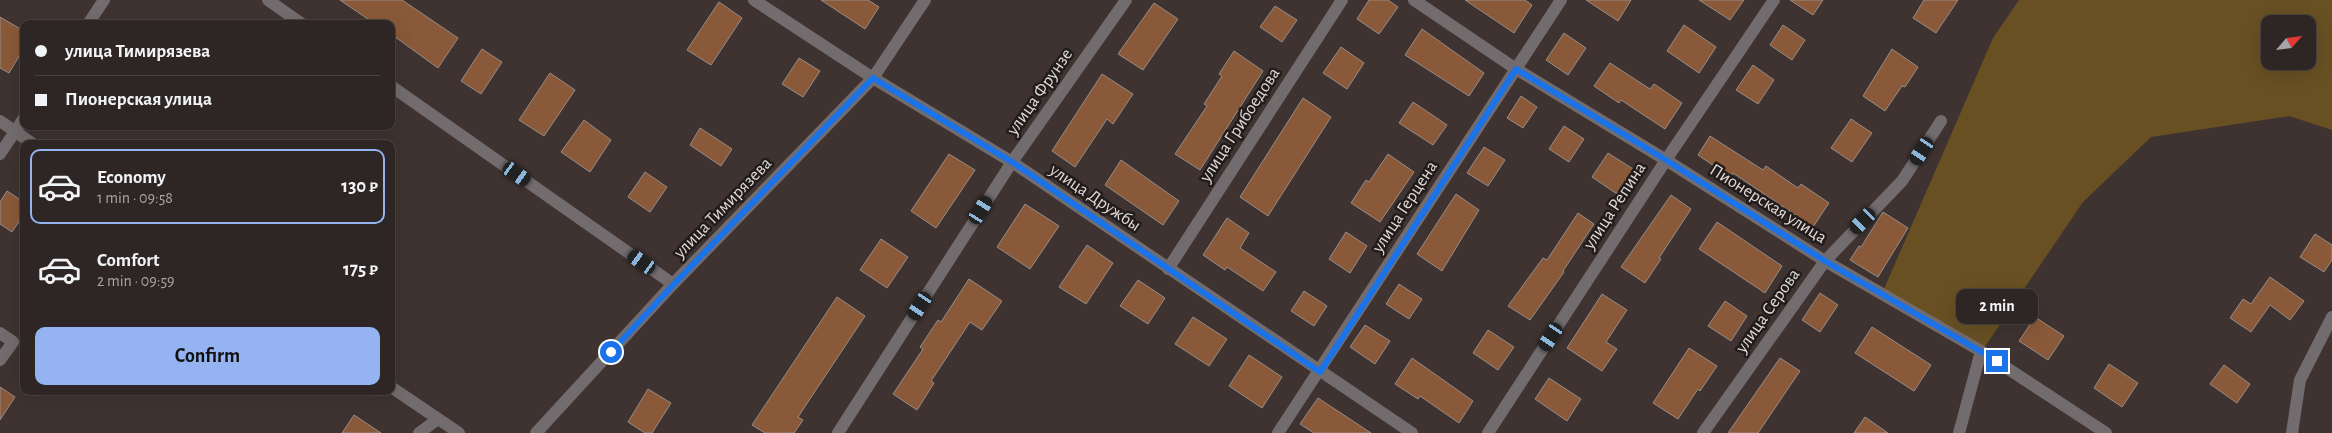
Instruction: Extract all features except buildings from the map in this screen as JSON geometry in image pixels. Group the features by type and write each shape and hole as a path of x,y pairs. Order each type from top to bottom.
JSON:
{"street":[{"path":"91,20 104,0"},
{"path":"268,0 296,20"},
{"name":"улица Дружбы","path":"754,0 873,78 1012,162 1412,433"},
{"name":"улица Тимирязева","path":"536,433 674,284 873,78 925,0"},
{"name":"улица Фрунзе","path":"838,433 1012,162 1126,0"},
{"name":"улица Грибоедова","path":"1168,269 1342,0"},
{"name":"Пионерская улица","path":"1414,0 1516,69 1666,160 1825,261 1982,351 2106,433"},
{"name":"улица Герцена","path":"1278,433 1320,372 1561,0"},
{"name":"улица Репина","path":"1488,433 1666,160 1774,0"},
{"path":"395,89 674,284"},
{"name":"улица Серова","path":"1703,433 1825,261 1902,181 1941,120"},
{"path":"0,121 27,140"},
{"path":"0,154 20,124"},
{"path":"2292,433 2300,380 2332,317"},
{"path":"0,333 13,342 0,360"},
{"path":"1959,433 1982,351"},
{"path":"395,390 459,433"},
{"path":"419,433 438,419"}],"shaded area":[{"path":"2019,0 2332,0 2332,130 2289,116 2151,137 2083,202 1984,348 1884,289 1993,38"}],"route":[{"path":"611,352 873,78 1012,162 1320,372 1516,69 1666,160 1825,261 1997,361"}]}
